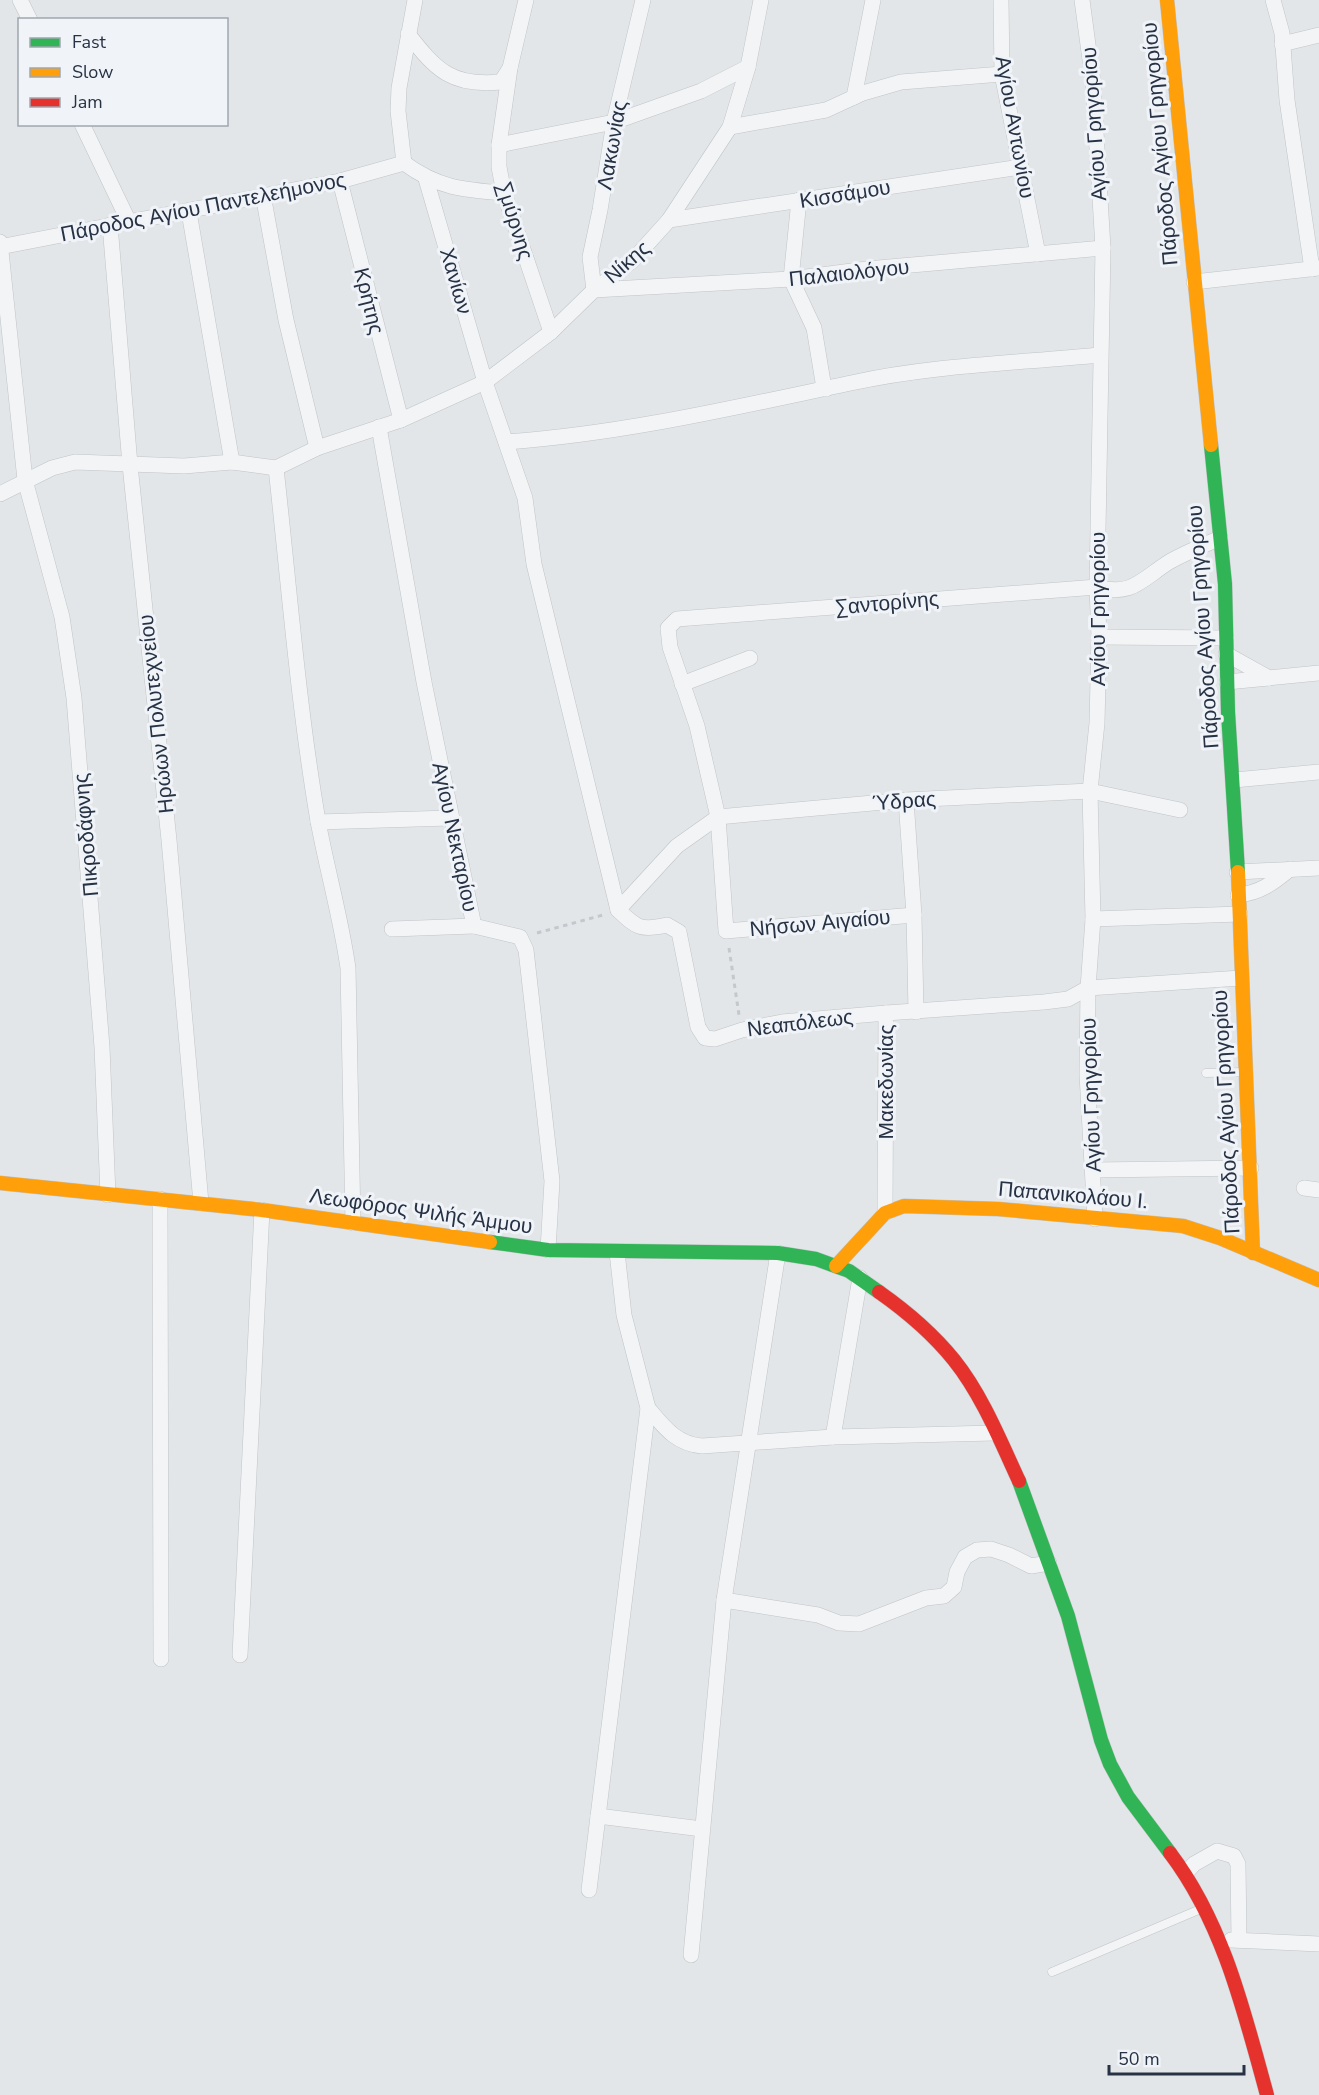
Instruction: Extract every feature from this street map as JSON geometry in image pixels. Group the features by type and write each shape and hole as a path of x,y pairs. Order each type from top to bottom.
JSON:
{"street":[{"path":"20,0 29,18"},
{"path":"415,0 398,111 404,163 426,179 467,190 504,193"},
{"name":"Σμύρνης","path":"526,0 510,68 499,145 499,167 504,193 551,332"},
{"name":"Λακωνίας","path":"594,290 590,257 614,123 643,0"},
{"name":"Νίκης","path":"276,468 317,448 401,420 486,382 551,332 594,290 632,261 669,220 730,127 748,67 761,0"},
{"path":"854,97 873,0"},
{"name":"Αγίου Αντωνίου","path":"1001,0 1002,74 1038,254"},
{"name":"Αγίου Γρηγορίου","path":"1082,0 1094,82 1103,248 1097,587 1100,637 1097,723 1090,791 1093,918 1088,988 1087,1074 1095,1219"},
{"name":"Πάροδος Αγίου Γρηγορίου","path":"1167,0 1225,584 1227,682 1234,780 1253,1253"},
{"path":"1194,282 1315,269 1287,100 1282,44 1273,0"},
{"path":"408,34 432,66 456,78 480,84 501,82 510,68"},
{"path":"1282,44 1319,35"},
{"path":"499,145 614,123 701,91 748,67"},
{"path":"730,127 826,110 854,97 901,82 1002,74"},
{"path":"83,126 129,222"},
{"name":"Πάροδος Αγίου Παντελεήμονος","path":"1,245 189,212 340,181 404,163"},
{"name":"Κισσάμου","path":"669,220 1021,167"},
{"name":"Χανίων","path":"426,179 486,382 525,498 534,564 618,910"},
{"name":"Κρήτης","path":"340,181 401,420"},
{"path":"263,195 286,320 317,448"},
{"path":"799,200 791,279 814,328 826,389"},
{"path":"189,212 232,462"},
{"name":"Ηρώων Πολυτεχνείου","path":"110,225 130,465 169,840 201,1203"},
{"name":"Πικροδάφνης","path":"1,245 25,480 62,617 74,698 102,1047 108,1195"},
{"name":"Παλαιολόγου","path":"594,290 791,279 867,269 1103,248"},
{"path":"506,442 607,432 922,372 1100,355"},
{"name":"Αγίου Νεκταρίου","path":"379,427 450,818 474,926 520,937"},
{"path":"0,494 52,468 75,462 130,465 232,462 276,468 318,822 343,930 348,968 353,1223"},
{"name":"Σαντορίνης","path":"682,684 670,647 668,628 676,619 1097,587 1112,591 1131,588 1167,564 1220,538"},
{"path":"1100,637 1226,646 1269,678"},
{"path":"726,931 718,817 697,726 682,684 750,658"},
{"path":"1227,682 1319,673"},
{"path":"1234,780 1319,772"},
{"name":"Ύδρας","path":"718,817 906,800 1090,791 1180,810"},
{"name":"Μακεδωνίας","path":"885,1213 886,1013 916,1011 914,915 906,800"},
{"path":"618,910 676,846 718,817"},
{"path":"318,822 450,818"},
{"path":"1237,872 1319,868"},
{"path":"1238,895 1253,894 1290,869"},
{"name":"Νεαπόλεως","path":"618,910 640,928 667,926 679,932 698,1028 705,1038 715,1039 742,1030 782,1022 886,1013"},
{"path":"1093,918 1240,914"},
{"name":"Νήσων Αιγαίου","path":"726,931 914,915"},
{"path":"392,929 474,926"},
{"path":"520,937 528,961 552,1180 548,1250"},
{"path":"916,1011 1068,999 1088,988 1241,978"},
{"path":"1093,1170 1251,1168"},
{"name":"Λεωφόρος Ψιλής Άμμου","path":"0,1183 262,1210 548,1250 778,1253 816,1259 860,1278 907,1312 954,1360 984,1408 994,1433 1011,1461 1068,1616 1101,1740 1110,1764 1128,1797 1186,1873 1204,1907 1220,1941 1239,1993 1267,2095"},
{"path":"160,1199 161,1659"},
{"name":"Παπανικολάου Ι.","path":"885,1213 904,1206 998,1209 1183,1226 1220,1238 1319,1280"},
{"path":"240,1655 262,1210"},
{"path":"836,1266 885,1213"},
{"path":"589,1890 648,1408 624,1315 616,1252"},
{"path":"691,1954 723,1600 778,1253"},
{"path":"833,1437 860,1278"},
{"path":"648,1408 670,1434 688,1445 833,1437 994,1433"},
{"path":"723,1600 818,1615 839,1623 859,1624 926,1598 944,1596 954,1587 957,1572 965,1557 977,1550 991,1549 1031,1566 1049,1563"},
{"path":"598,1816 702,1829"},
{"path":"1186,1873 1194,1864 1217,1851 1234,1856 1239,1864 1239,1940"},
{"path":"1220,1941 1319,1944"}],"lane":[{"path":"1206,1073 1246,1071"},
{"path":"1052,1972 1204,1907"}],"path":[{"path":"520,937 618,910"},
{"path":"726,931 742,1030"}],"traffic: fast":[{"path":"1211,445 1225,584 1228,712 1238,872"},
{"path":"490,1242 548,1250 778,1253 816,1259 849,1271 879,1292"},
{"path":"1019,1481 1068,1616 1101,1740 1110,1764 1128,1797 1170,1853"}],"traffic: slow":[{"path":"1167,0 1211,445"},
{"path":"1238,872 1253,1253"},
{"path":"0,1183 262,1210 490,1242"},
{"path":"836,1266 885,1213 904,1206 998,1209 1183,1226 1220,1238 1319,1280"}],"traffic: jam":[{"path":"879,1292 928,1332 954,1360 990,1418 1019,1481"},
{"path":"1170,1853 1188,1880 1218,1938 1250,2032 1267,2095"}]}
